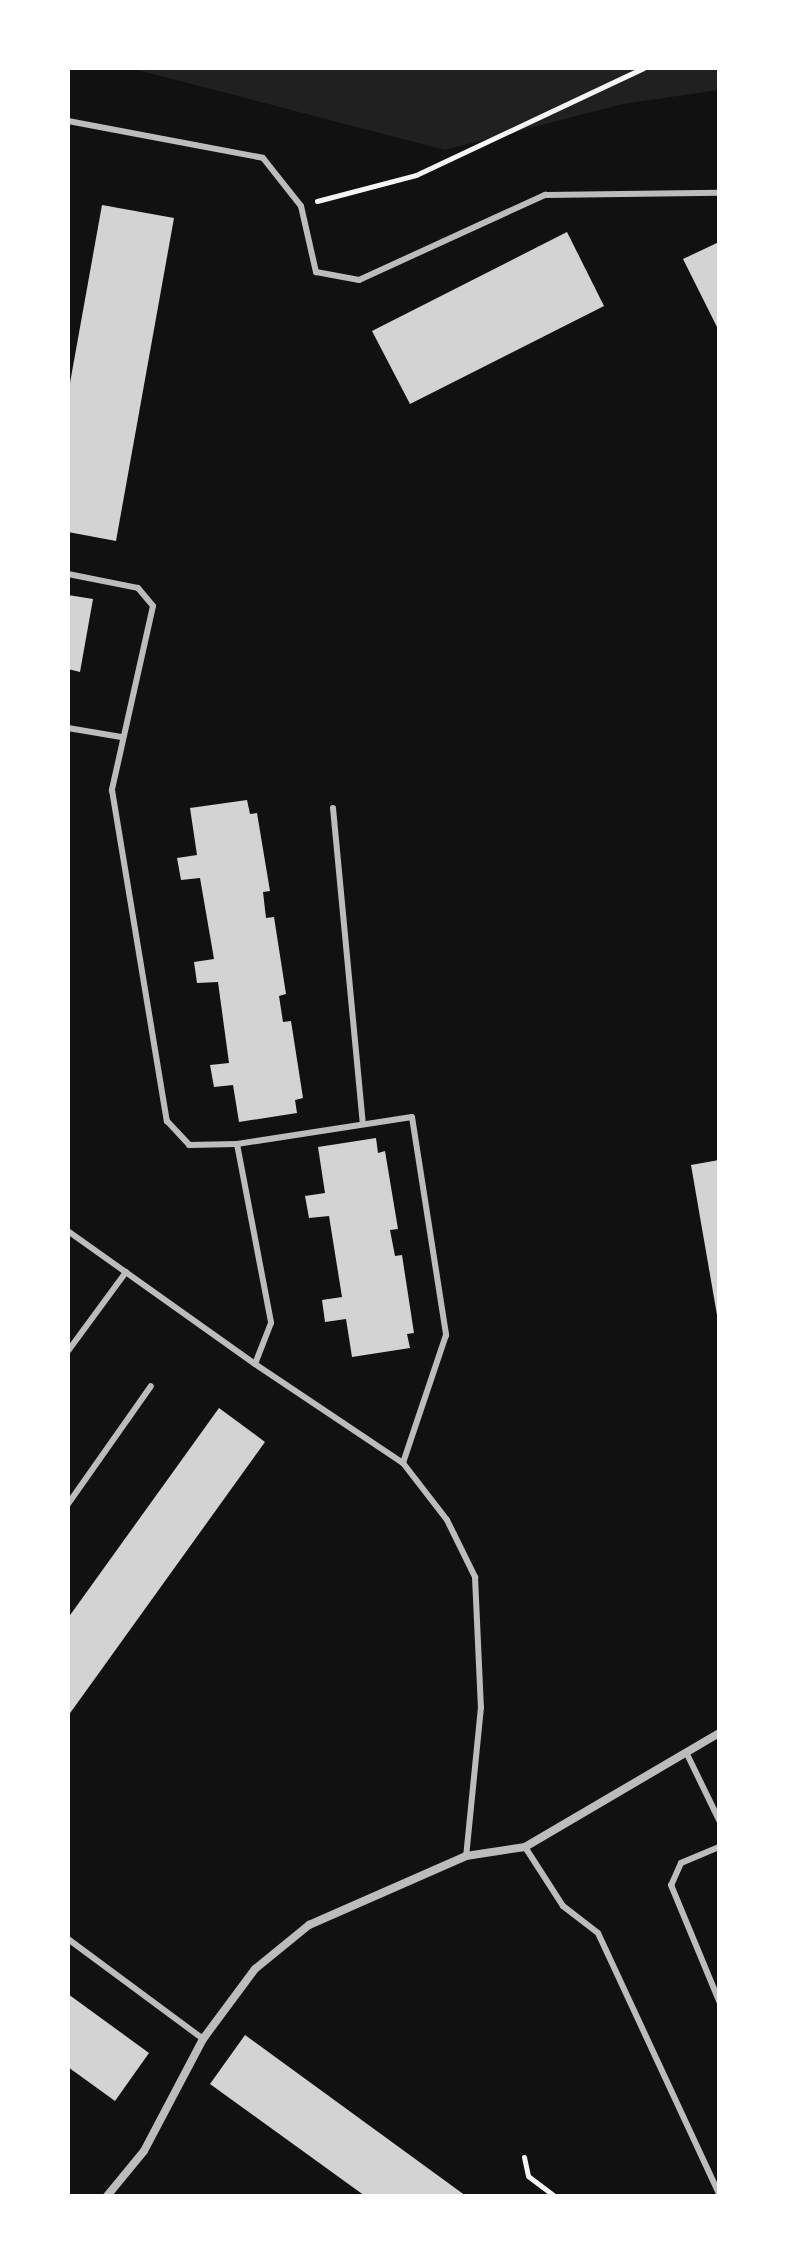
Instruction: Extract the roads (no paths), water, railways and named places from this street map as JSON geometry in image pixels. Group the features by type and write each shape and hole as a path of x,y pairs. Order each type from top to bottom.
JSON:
{"street":[{"path":"107,2196 144,2151 203,2039 255,1969 309,1925 466,1856 525,1847 719,1733"}],"lane":[{"path":"68,121 263,158 301,206 316,272 359,280 545,195 719,193"},
{"path":"68,574 138,588 153,606 121,737 112,790 167,1121 189,1145 237,1144 412,1117 446,1335 403,1463"},
{"path":"68,728 121,737"},
{"path":"333,808 363,1124"},
{"path":"237,1144 271,1323 255,1364"},
{"path":"68,1231 255,1364 403,1463 447,1520 475,1577 481,1707 466,1856"},
{"path":"68,1351 126,1272"},
{"path":"68,1504 151,1386"},
{"path":"686,1752 719,1820"},
{"path":"525,1847 563,1906 598,1933 719,2194"},
{"path":"719,1847 681,1863 671,1885 719,2001"},
{"path":"68,1939 203,2039"}]}
